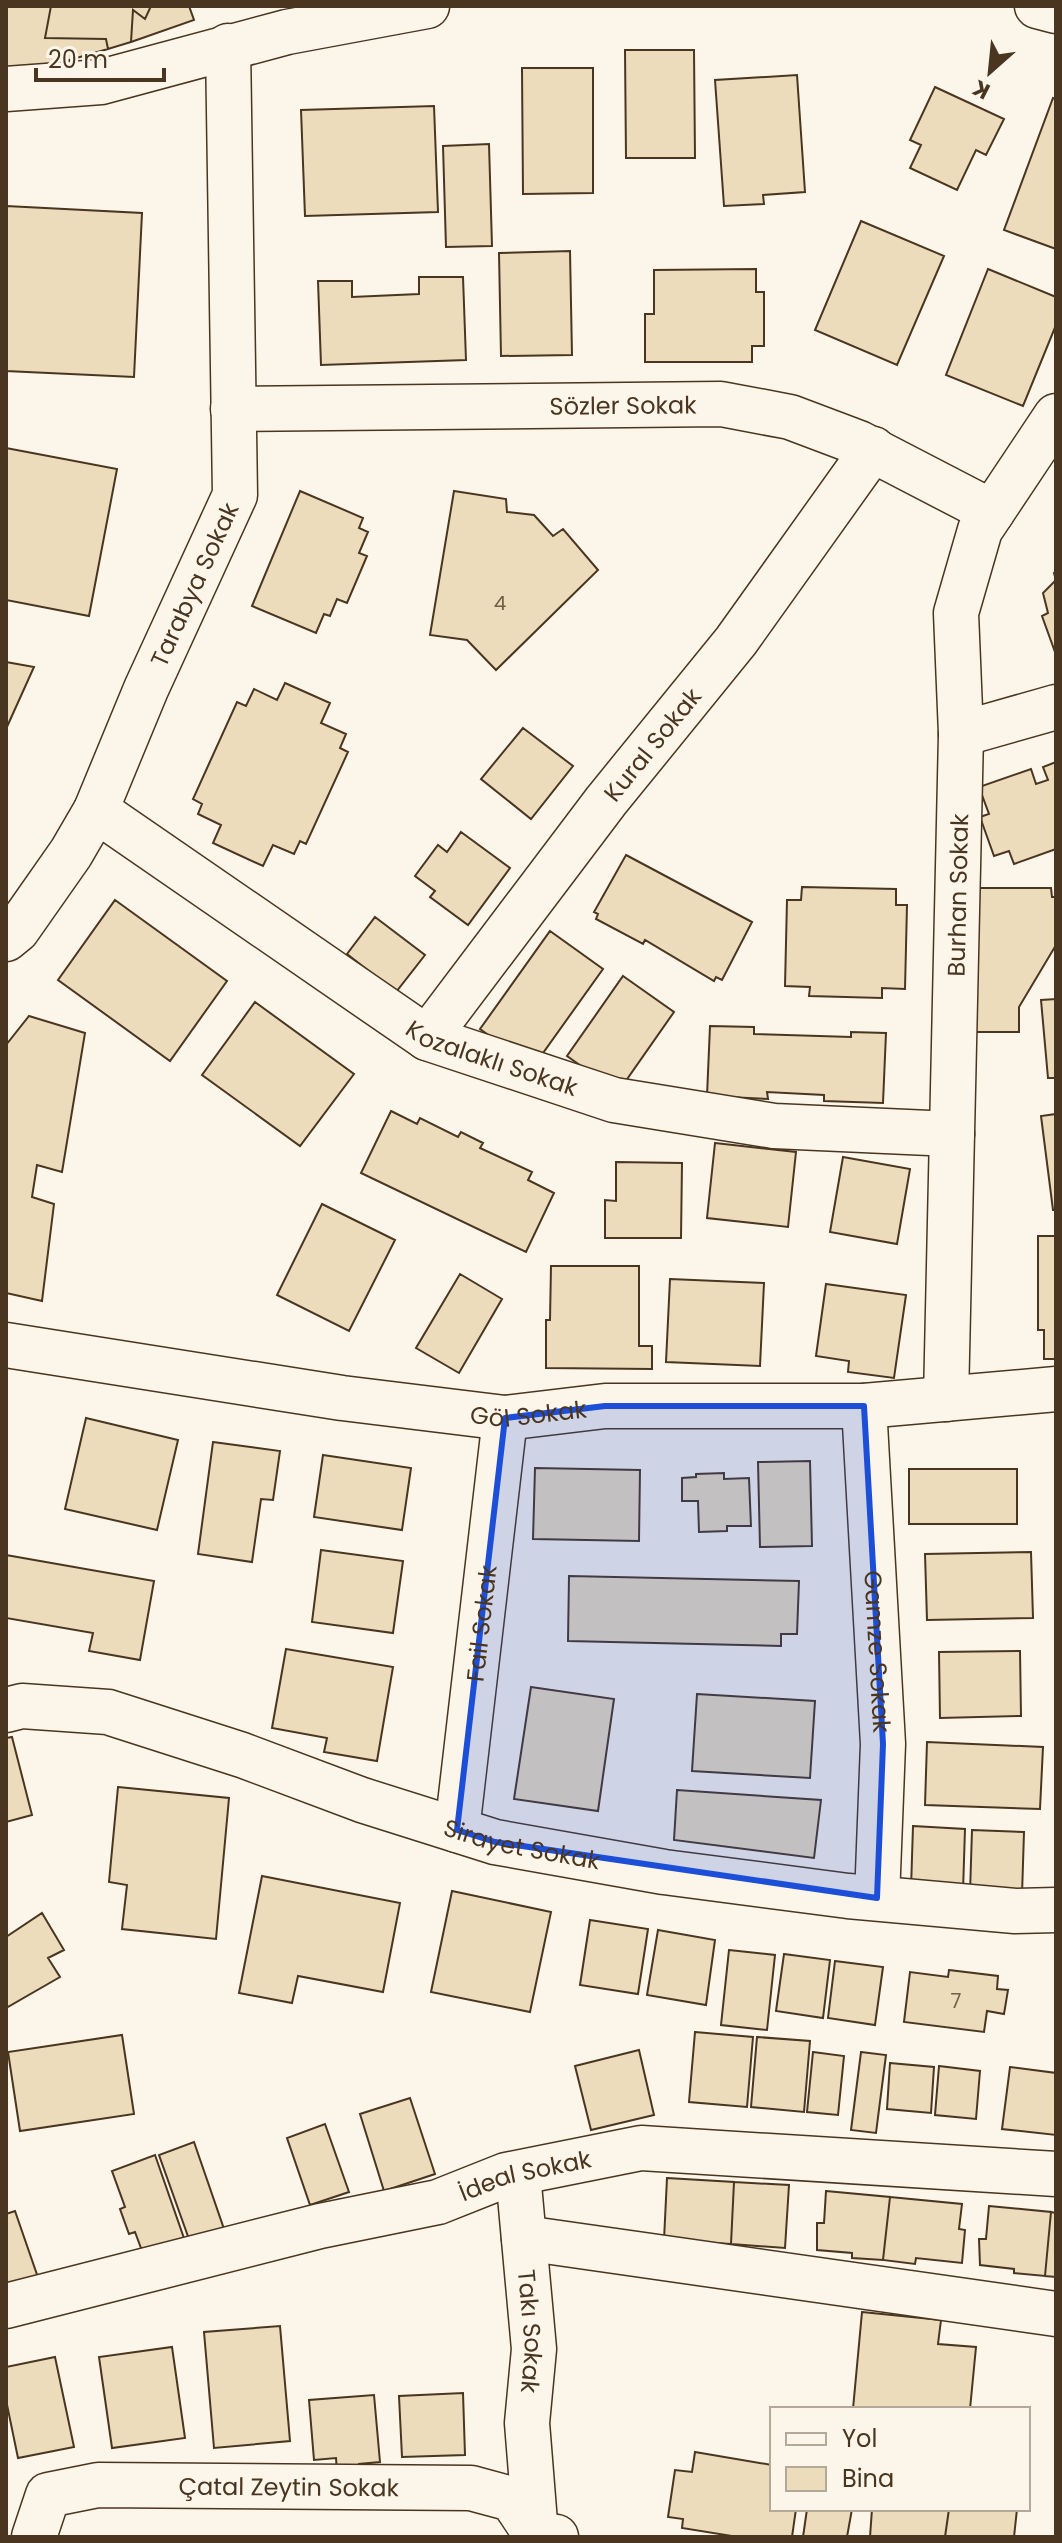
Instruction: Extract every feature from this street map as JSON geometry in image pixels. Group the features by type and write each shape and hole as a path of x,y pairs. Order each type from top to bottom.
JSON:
{"street":[{"path":"6,89 101,82 287,32 427,6"},
{"path":"1037,6 1056,11"},
{"name":"Tarabya Sokak","path":"6,939 17,930 62,866 96,810 146,689 235,495 228,46"},
{"name":"Sözler Sokak","path":"233,409 721,404 790,417 873,449 992,512"},
{"name":"Burhan Sokak","path":"946,1399 961,734 956,613 980,530 1056,416"},
{"name":"Kural Sokak","path":"427,1038 606,801 736,641 873,449"},
{"path":"961,734 1056,707"},
{"name":"Kozalaklı Sokak","path":"96,810 427,1038 614,1100 774,1126 952,1134"},
{"name":"Göl Sokak","path":"6,1345 342,1398 505,1418 605,1406 864,1406 1056,1389"},
{"name":"Gamze Sokak","path":"864,1406 883,1744 877,1898"},
{"name":"Fail Sokak","path":"457,1830 505,1418"},
{"name":"Sirayet Sokak","path":"6,1710 22,1706 108,1712 242,1755 362,1800 495,1842 664,1872 877,1898 1015,1911 1056,1910"},
{"name":"İdeal Sokak","path":"6,2306 320,2226 438,2202 506,2175 641,2148 1056,2174"},
{"name":"Takı Sokak","path":"518,2174 534,2349 527,2423 543,2536"},
{"path":"524,2238 1056,2314"},
{"name":"Çatal Zeytin Sokak","path":"34,2537 48,2495 98,2485 471,2488 512,2499 543,2536"}],"highlighted area":[{"path":"605,1406 864,1406 883,1744 877,1898 495,1842 457,1830 505,1418"}],"building":[{"path":"6,6 51,6 45,38 106,39 108,49 59,63 6,72"},
{"path":"51,6 151,6 145,19 133,10 131,42 108,49 106,39 45,38"},
{"path":"151,6 189,6 194,20 131,42 133,10 145,19"},
{"path":"625,50 694,50 695,158 626,158"},
{"path":"522,68 593,68 593,193 523,194"},
{"path":"797,75 805,192 763,195 764,204 724,206 715,80"},
{"path":"935,87 1004,119 986,155 976,150 957,190 910,168 921,145 910,140"},
{"path":"1053,98 1056,99 1056,249 1004,230"},
{"path":"434,106 438,212 305,216 301,110"},
{"path":"489,144 492,246 446,247 443,146"},
{"path":"6,206 142,213 134,377 6,371"},
{"path":"861,221 944,256 897,365 815,330"},
{"path":"570,251 572,355 501,356 499,253"},
{"path":"756,269 756,292 764,292 764,346 752,346 752,362 645,362 645,314 654,314 654,270"},
{"path":"988,269 1056,297 1056,325 1023,406 946,375"},
{"path":"419,277 463,277 466,360 321,365 318,281 352,281 352,297 419,294"},
{"path":"6,448 117,469 89,616 6,600"},
{"path":"300,491 363,518 359,528 368,532 359,553 367,556 347,603 337,599 330,616 324,614 316,633 252,606"},
{"path":"454,491 506,499 507,512 534,515 553,536 563,529 598,570 496,670 467,640 430,635"},
{"path":"1056,580 1055,652 1042,616 1048,613 1043,593"},
{"path":"6,662 34,667 6,729"},
{"path":"285,683 330,703 321,723 346,734 340,748 348,752 306,844 300,841 294,854 273,845 263,866 213,843 221,825 198,814 202,804 193,799 237,702 246,706 254,689 277,700"},
{"path":"523,728 573,766 531,819 481,779"},
{"path":"1056,762 1056,849 1014,864 1009,851 994,856 980,817 989,814 979,787 1031,769 1036,784 1048,780 1043,767"},
{"path":"461,832 510,868 468,925 430,897 435,891 415,876 438,845 447,852"},
{"path":"626,855 752,922 722,980 716,977 714,981 645,940 643,944 596,919 598,914 594,912"},
{"path":"802,887 896,889 896,905 907,905 905,989 882,988 882,998 809,996 810,987 785,986 787,900 801,900"},
{"path":"975,888 1051,888 1052,897 1056,897 1056,945 1019,1007 1019,1032 976,1032"},
{"path":"115,900 227,981 170,1061 58,980"},
{"path":"375,917 425,955 396,992 347,954"},
{"path":"550,931 603,969 533,1067 480,1029"},
{"path":"623,976 674,1012 618,1092 567,1056"},
{"path":"1056,999 1056,1078 1048,1078 1041,1000"},
{"path":"255,1002 354,1074 300,1146 202,1075"},
{"path":"29,1016 85,1033 62,1172 37,1165 32,1197 54,1204 42,1301 6,1293 6,1045"},
{"path":"710,1026 754,1027 754,1034 851,1037 851,1032 886,1033 883,1103 824,1101 824,1095 767,1092 768,1099 707,1096"},
{"path":"391,1111 417,1124 420,1118 458,1137 461,1132 483,1143 480,1148 532,1172 528,1180 554,1193 526,1252 361,1173"},
{"path":"1056,1114 1056,1210 1053,1210 1041,1116"},
{"path":"715,1143 796,1152 788,1227 707,1218"},
{"path":"843,1157 910,1169 897,1244 830,1232"},
{"path":"616,1162 682,1163 681,1238 605,1238 605,1200 616,1201"},
{"path":"322,1204 395,1240 349,1331 277,1295"},
{"path":"1038,1236 1056,1236 1056,1359 1044,1359 1044,1330 1038,1330"},
{"path":"551,1266 639,1266 639,1346 652,1346 652,1369 546,1368"},
{"path":"460,1274 502,1299 459,1373 416,1348"},
{"path":"670,1279 764,1283 760,1366 666,1362"},
{"path":"826,1284 906,1295 894,1378 848,1372 849,1361 816,1356"},
{"path":"86,1418 178,1440 157,1530 65,1509"},
{"path":"213,1442 280,1451 273,1500 261,1499 252,1562 198,1554"},
{"path":"323,1455 411,1468 402,1530 314,1517"},
{"path":"810,1461 812,1546 760,1547 758,1462"},
{"path":"535,1468 640,1470 639,1541 533,1539"},
{"path":"909,1469 1017,1469 1017,1524 909,1524"},
{"path":"724,1473 724,1479 749,1478 751,1526 727,1526 727,1531 699,1532 698,1501 682,1501 682,1478"},
{"path":"321,1550 403,1561 393,1633 312,1622"},
{"path":"1031,1552 1033,1618 927,1620 925,1554"},
{"path":"6,1555 154,1581 140,1660 89,1651 93,1633 6,1618"},
{"path":"569,1576 799,1581 797,1634 781,1634 781,1646 568,1641"},
{"path":"286,1649 393,1667 377,1761 324,1752 327,1738 272,1728"},
{"path":"1020,1651 1021,1716 940,1718 939,1652"},
{"path":"531,1687 614,1699 598,1811 514,1799"},
{"path":"697,1694 815,1701 810,1778 692,1771"},
{"path":"12,1737 32,1815 6,1822 6,1738"},
{"path":"927,1742 1043,1747 1040,1809 925,1805"},
{"path":"118,1787 229,1798 216,1939 122,1929 127,1885 109,1882"},
{"path":"677,1790 821,1800 814,1858 674,1840"},
{"path":"913,1826 965,1829 963,1891 911,1889"},
{"path":"972,1830 1024,1832 1022,1895 970,1893"},
{"path":"262,1876 400,1903 383,1992 298,1976 292,2003 239,1993"},
{"path":"452,1891 551,1912 530,2012 431,1992"},
{"path":"42,1913 64,1950 48,1958 60,1977 6,2008 6,1937"},
{"path":"590,1920 648,1929 638,1994 580,1985"},
{"path":"658,1930 715,1940 706,2005 647,1995"},
{"path":"729,1950 775,1955 767,2030 721,2025"},
{"path":"784,1954 830,1960 823,2018 776,2011"},
{"path":"835,1961 883,1967 875,2025 828,2018"},
{"path":"949,1970 998,1976 997,1989 1008,1990 1004,2014 987,2011 984,2032 904,2022 910,1972 948,1977"},
{"path":"695,2032 753,2037 747,2107 689,2102"},
{"path":"122,2035 134,2114 20,2131 8,2052"},
{"path":"757,2037 810,2041 804,2112 751,2107"},
{"path":"639,2050 654,2115 591,2130 575,2066"},
{"path":"813,2052 844,2056 838,2115 807,2112"},
{"path":"861,2052 886,2055 876,2133 851,2130"},
{"path":"890,2063 934,2067 931,2113 887,2109"},
{"path":"939,2066 980,2071 976,2119 935,2115"},
{"path":"1010,2067 1056,2073 1056,2135 1002,2129"},
{"path":"410,2098 435,2174 384,2191 360,2114"},
{"path":"325,2124 349,2192 310,2205 287,2138"},
{"path":"194,2142 224,2229 190,2242 159,2155"},
{"path":"155,2155 186,2244 145,2259 135,2232 129,2234 120,2209 125,2207 112,2171"},
{"path":"667,2178 734,2182 731,2244 664,2240"},
{"path":"734,2182 789,2185 785,2248 731,2244"},
{"path":"826,2191 890,2197 883,2260 852,2258 852,2253 817,2250 817,2223 824,2223"},
{"path":"890,2197 962,2204 959,2229 965,2230 962,2263 916,2258 915,2264 883,2260"},
{"path":"989,2206 1051,2212 1045,2276 980,2265 979,2239 986,2239"},
{"path":"15,2211 42,2289 6,2301 6,2214"},
{"path":"1051,2212 1056,2213 1056,2277 1045,2276"},
{"path":"862,2312 941,2320 938,2344 976,2347 970,2407 853,2407"},
{"path":"280,2326 290,2441 214,2448 204,2332"},
{"path":"172,2347 185,2438 112,2448 99,2357"},
{"path":"55,2357 74,2447 18,2458 6,2400 6,2367"},
{"path":"463,2393 465,2455 402,2457 399,2396"},
{"path":"374,2395 380,2462 359,2464 359,2471 337,2472 336,2458 314,2460 309,2400"},
{"path":"695,2452 770,2465 770,2511 796,2511 792,2537 738,2537 682,2528 683,2519 668,2517 675,2470 692,2472"},
{"path":"807,2511 852,2511 847,2537 803,2537"},
{"path":"872,2511 949,2511 945,2537 870,2537"},
{"path":"949,2511 1017,2511 1014,2537 945,2537"}]}
